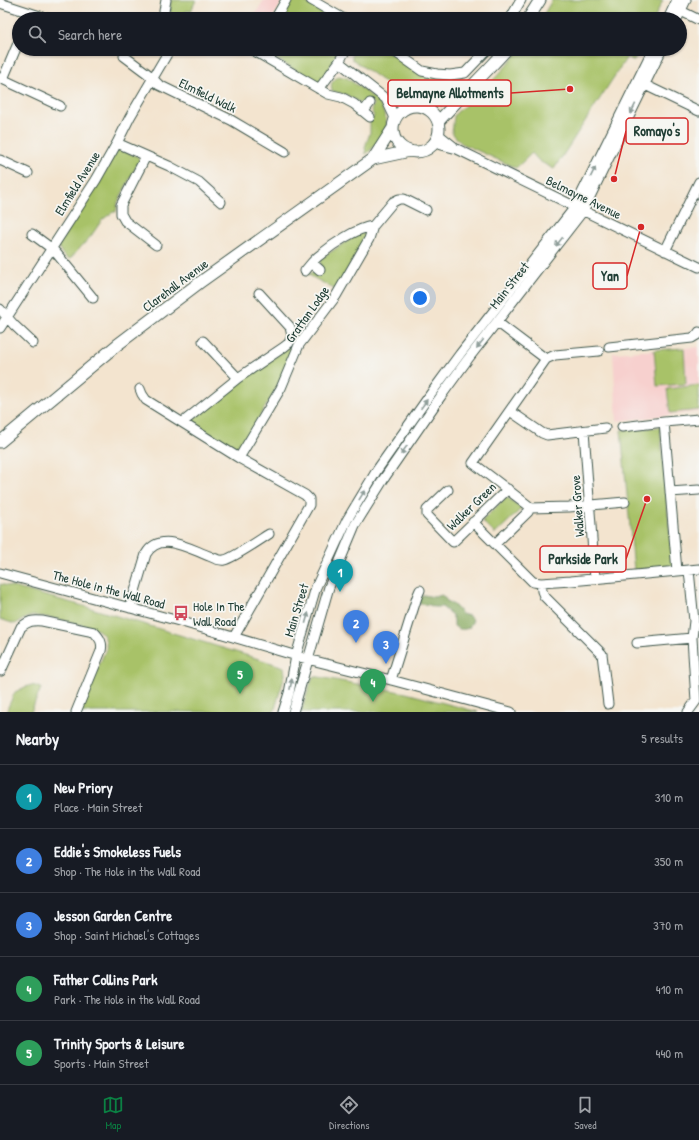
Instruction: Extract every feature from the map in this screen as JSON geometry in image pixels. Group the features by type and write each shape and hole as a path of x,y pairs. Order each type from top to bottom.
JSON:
{"main road":[{"path":"532,12 540,0"},
{"path":"438,122 501,56"},
{"path":"414,106 425,107 431,111 438,122 436,139 428,148 422,151 410,151 398,144 395,137 394,123 399,113 404,109 414,106 445,98 468,89"},
{"name":"Clarehall Avenue","path":"373,159 394,123"},
{"name":"Clarehall Avenue","path":"0,442 136,331 200,283 373,159 410,151"}],"street":[{"path":"164,12 166,0"},
{"path":"279,12 286,0"},
{"path":"310,0 331,12"},
{"path":"514,12 521,0"},
{"path":"671,12 677,0"},
{"path":"680,12 686,0"},
{"path":"0,3 20,12"},
{"path":"687,17 699,20"},
{"path":"12,56 2,78 60,106"},
{"name":"Elmfield Walk","path":"124,56 159,85 231,120 285,152"},
{"name":"Elmfield Avenue","path":"0,328 96,180 130,117 166,56"},
{"path":"265,56 328,94 341,96 367,114 370,103"},
{"path":"319,89 340,62 343,56"},
{"path":"401,56 422,71 450,75 465,73 481,56"},
{"name":"Main Street","path":"283,712 289,693 296,656 316,587 351,523 377,470 460,354 579,209 651,56"},
{"name":"Main Street","path":"293,712 307,659 329,587 351,523 441,396 579,209 645,85 659,56"},
{"path":"340,62 386,99 414,106"},
{"path":"645,85 699,111"},
{"path":"386,99 394,123"},
{"name":"Belmayne Avenue","path":"436,139 699,267"},
{"path":"117,143 169,166 199,182 221,202"},
{"path":"146,156 121,205 121,214 125,221 156,245"},
{"path":"0,160 28,173"},
{"path":"665,251 699,182"},
{"name":"Grattan Lodge","path":"239,458 281,388 299,345 336,296 370,239 373,226 393,202 399,199 404,200 414,208 426,210"},
{"name":"Grattan Lodge","path":"306,271 320,255 352,233 366,227 373,226"},
{"path":"32,234 57,254 93,298"},
{"name":"Grattan Lodge","path":"312,263 320,270"},
{"name":"Grattan Lodge","path":"183,422 238,378 289,343 292,336 290,327 259,293"},
{"path":"0,309 32,343"},
{"path":"497,322 546,359"},
{"path":"609,347 692,338 699,332"},
{"path":"203,342 238,378"},
{"path":"599,351 555,355 546,359 510,411 547,435 605,428"},
{"path":"140,389 146,400 239,458 305,495 309,499 309,505 234,637"},
{"name":"Walker Green","path":"510,411 473,462 528,504 530,508"},
{"path":"622,427 699,419"},
{"path":"664,422 677,571"},
{"name":"Walker Grove","path":"584,431 595,579"},
{"name":"Walker Green","path":"448,490 427,510 427,515 453,542 508,489"},
{"path":"670,492 699,490"},
{"path":"495,544 528,512 530,508 569,507 625,502"},
{"path":"474,522 533,582 541,583 595,579 699,569"},
{"path":"130,608 146,554 148,550 155,545 165,542 177,543 217,559 224,560 269,534"},
{"path":"688,712 696,701 692,638 696,625 694,621 689,570"},
{"name":"The Hole in the Wall Road","path":"0,573 234,637 307,659 511,712"},
{"path":"541,583 544,596 602,654 608,704"},
{"path":"391,680 420,590"},
{"path":"1,672 21,627 27,622 34,620 42,621 94,632 99,637 102,644 101,651 76,712"},
{"path":"637,643 692,638"}],"shaded area":[{"path":"264,0 283,0 276,12 256,12"},
{"path":"699,347 699,412 617,421 613,353"}],"green space":[{"path":"171,0 196,0 191,11 171,12"},
{"path":"291,0 302,0 323,12 286,12 285,10"},
{"path":"552,0 663,0 657,12 545,12"},
{"path":"272,56 336,56 323,79 317,83"},
{"path":"352,56 395,56 422,74 451,80 464,76 453,87 440,93 419,95 398,92 352,59"},
{"path":"515,56 636,56 634,61 627,57 554,169 539,161 532,153 516,168 461,143 452,133 454,116 456,113 506,67"},
{"path":"339,76 347,78 376,99 382,108 387,123 384,135 366,154 365,147 370,133 370,121 374,116 371,110 374,104 367,100 362,104 347,95 332,91 332,82"},
{"path":"118,149 137,156 139,161 118,202 116,212 113,212 102,220 91,236 70,259 62,254 58,245"},
{"path":"363,231 366,237 336,290 307,274 318,271 321,267 320,259"},
{"path":"293,329 299,336 298,344 277,388 237,452 193,424 191,421 237,382 285,350"},
{"path":"684,348 686,384 657,386 654,350"},
{"path":"699,385 699,410 670,413 667,389"},
{"path":"660,427 673,567 634,570 621,430"},
{"path":"506,497 522,508 495,534 482,521"},
{"path":"0,584 87,607 284,667 285,675 274,712 79,712 106,649 106,641 104,636 98,630 93,628 45,617 32,616 15,624 0,619"},
{"path":"424,595 434,597 442,595 462,614 469,616 473,620 469,628 461,629 454,626 452,615 442,607 433,607 430,605 420,604 418,601 420,597"},
{"path":"313,676 406,693 478,712 301,712"},
{"path":"32,685 41,688 31,712 8,712 8,707 15,692"}],"place":[{"name":"Belmayne Allotments","path":"570,89"},
{"name":"Romayo's","path":"614,179"},
{"name":"Yan","path":"641,227"},
{"name":"Parkside Park","path":"647,499"},
{"name":"New Priory","path":"340,592"},
{"name":"Hole In The Wall Road","path":"181,613"},
{"name":"Eddie's Smokeless Fuels","path":"356,643"},
{"name":"Jesson Garden Centre","path":"386,664"},
{"name":"Trinity Sports & Leisure","path":"240,694"},
{"name":"Father Collins Park","path":"373,702"}]}
